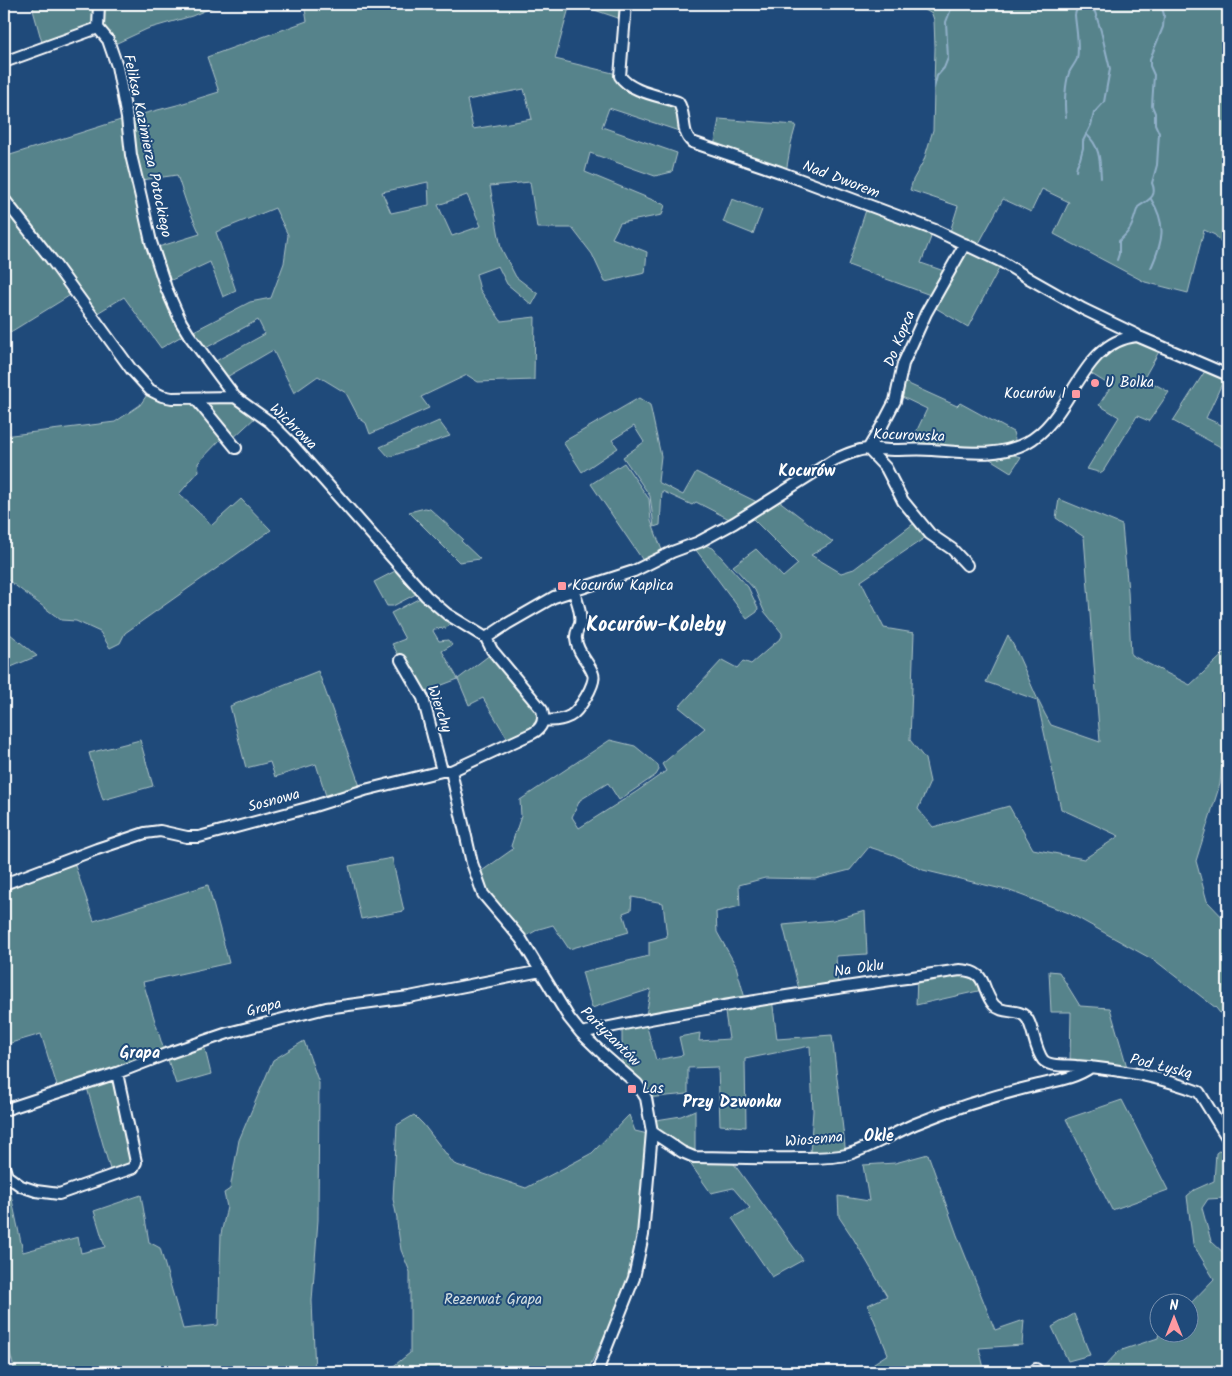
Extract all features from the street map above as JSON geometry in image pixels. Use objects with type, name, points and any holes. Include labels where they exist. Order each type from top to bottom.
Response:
[{"type":"street","points":[[4,62],[98,28],[99,4]]},
{"type":"street","name":"Nad Dworem","points":[[626,4],[620,76],[623,82],[678,102],[682,110],[686,134],[692,142],[780,172],[935,230],[1002,262],[1030,280],[1083,309],[1138,336]]},
{"type":"street","name":"Feliksa Kazimierza Potockiego","points":[[98,28],[108,40],[117,66],[127,118],[131,155],[151,242],[166,288],[189,335],[235,397]]},
{"type":"street","points":[[4,199],[46,252],[120,354],[150,390],[162,396],[172,398],[235,397]]},
{"type":"street","name":"Do Kopca","points":[[868,449],[884,424],[895,401],[903,364],[926,313],[965,244]]},
{"type":"street","points":[[1138,336],[1228,376]]},
{"type":"street","name":"Kocurowska","points":[[486,638],[554,597],[634,570],[672,552],[700,542],[734,523],[834,460],[856,451],[868,449],[975,452],[1017,447],[1029,441],[1048,426],[1097,355],[1112,342],[1121,338],[1138,336]]},
{"type":"street","name":"Wichrowa","points":[[235,397],[270,422],[290,442],[426,596],[447,614],[486,638],[492,650],[542,710],[543,720]]},
{"type":"street","points":[[194,398],[236,448]]},
{"type":"street","points":[[868,449],[886,468],[903,501],[930,534],[952,549],[967,565]]},
{"type":"street","points":[[543,720],[559,720],[569,717],[575,712],[594,680],[594,674],[576,642],[576,631],[580,625],[580,617],[573,590]]},
{"type":"street","name":"Wierchy","points":[[401,660],[423,698],[447,771]]},
{"type":"street","name":"Sosnowa","points":[[4,884],[145,833],[160,831],[187,838],[199,837],[311,807],[365,790],[447,771],[532,733],[540,728],[543,720]]},
{"type":"street","name":"Partyzantów","points":[[447,771],[480,888],[522,939],[569,1018],[643,1092],[652,1132],[645,1218],[640,1252],[634,1278],[600,1364],[599,1372]]},
{"type":"street","name":"Na Oklu","points":[[581,1032],[792,994],[968,970],[974,972],[981,979],[990,998],[1000,1009],[1023,1014],[1028,1021],[1043,1060],[1050,1064],[1091,1067]]},
{"type":"street","name":"Grapa","points":[[4,1110],[117,1073],[228,1033],[326,1008],[409,997],[541,972]]},
{"type":"street","name":"Wiosenna","points":[[652,1132],[682,1152],[694,1157],[796,1158],[846,1155],[947,1112],[994,1097],[1060,1080],[1084,1072],[1091,1067]]},
{"type":"street","name":"Pod Łyską","points":[[1091,1067],[1155,1078],[1199,1092],[1228,1139]]},
{"type":"street","points":[[4,1167],[7,1176],[21,1186],[36,1191],[58,1194],[133,1168],[136,1162],[117,1073]]},
{"type":"green space","points":[[35,4],[220,4],[192,16],[147,29],[117,43],[108,40],[97,28],[43,46],[33,10]]},
{"type":"green space","points":[[304,4],[570,4],[555,59],[617,74],[620,79],[634,89],[676,103],[680,111],[682,132],[609,108],[602,127],[677,153],[672,172],[655,176],[590,153],[585,172],[665,205],[662,215],[620,223],[612,238],[647,252],[645,273],[605,282],[592,254],[572,228],[537,228],[530,182],[490,186],[501,248],[516,277],[538,294],[532,305],[507,284],[498,266],[476,274],[480,290],[501,321],[535,317],[534,380],[478,382],[467,375],[421,397],[429,408],[370,434],[366,423],[359,418],[346,393],[318,376],[294,393],[273,350],[225,378],[212,363],[265,334],[258,320],[202,350],[190,333],[250,302],[271,298],[284,263],[288,235],[275,208],[216,232],[236,291],[223,297],[210,262],[167,282],[155,248],[200,234],[187,205],[177,175],[135,181],[159,279],[166,298],[185,334],[161,348],[124,297],[94,315],[77,291],[4,336],[4,157],[127,118],[219,92],[207,57],[307,21]],"holes":[[[524,89],[532,119],[473,129],[467,100]],[[428,182],[429,205],[391,213],[382,192]],[[467,195],[481,226],[452,236],[438,205]]]},
{"type":"green space","points":[[577,4],[623,4],[621,19]]},
{"type":"green space","points":[[915,4],[1228,4],[1228,249],[1215,235],[1204,230],[1188,293],[1145,282],[1054,234],[1069,202],[1042,189],[1031,212],[1003,199],[977,247],[949,235],[958,206],[910,190],[913,180],[924,160],[933,130],[934,20],[932,14]]},
{"type":"green space","points":[[719,119],[796,125],[786,172],[714,147]]},
{"type":"green space","points":[[732,199],[762,210],[753,234],[723,222]]},
{"type":"green space","points":[[867,207],[933,232],[921,263],[947,272],[933,296],[848,265]]},
{"type":"green space","points":[[965,249],[1002,263],[968,327],[934,307]]},
{"type":"green space","points":[[1134,341],[1161,348],[1144,378],[1169,392],[1149,421],[1137,416],[1102,473],[1087,469],[1119,417],[1099,405],[1111,386],[1090,373],[1099,360],[1108,352]]},
{"type":"green space","points":[[1207,368],[1225,377],[1206,418],[1228,428],[1228,451],[1173,421]]},
{"type":"green space","points":[[902,381],[957,406],[960,403],[1013,432],[1016,443],[982,449],[909,447],[927,409],[898,395]]},
{"type":"green space","points":[[149,392],[195,398],[222,438],[198,463],[199,471],[179,494],[212,525],[241,499],[271,530],[125,633],[120,643],[110,648],[100,632],[76,621],[61,620],[4,577],[4,436],[115,422],[140,405]]},
{"type":"green space","points":[[639,398],[650,405],[661,456],[658,482],[683,495],[696,472],[761,504],[733,521],[696,502],[692,505],[662,491],[660,525],[654,527],[650,496],[623,457],[644,442],[634,426],[612,440],[618,448],[582,472],[563,442]]},
{"type":"green space","points":[[236,400],[258,415],[231,440],[203,402]]},
{"type":"green space","points":[[439,421],[450,436],[389,457],[380,447]]},
{"type":"green space","points":[[1006,453],[1021,457],[1011,472],[982,454]]},
{"type":"green space","points":[[624,463],[649,499],[651,521],[663,553],[644,562],[591,484]]},
{"type":"green space","points":[[1059,499],[1122,525],[1131,655],[1190,685],[1228,650],[1228,728],[1220,784],[1196,861],[1207,901],[1228,923],[1228,1023],[1216,1008],[1157,962],[1069,913],[1010,891],[923,870],[894,855],[869,847],[850,870],[815,879],[765,878],[739,885],[740,906],[716,912],[717,932],[736,966],[746,1002],[772,998],[777,1039],[832,1035],[846,1155],[810,1153],[813,1111],[810,1046],[745,1059],[746,1127],[720,1125],[718,1067],[688,1068],[688,1094],[646,1098],[622,1069],[622,1024],[645,1020],[651,989],[592,1008],[582,972],[649,956],[649,942],[667,937],[663,903],[632,897],[631,910],[623,913],[629,932],[569,949],[553,925],[539,929],[521,939],[488,897],[479,873],[513,849],[511,846],[521,816],[520,800],[610,740],[635,746],[658,765],[659,770],[656,775],[619,800],[608,783],[580,800],[572,817],[579,828],[666,771],[662,764],[705,728],[679,707],[722,660],[737,668],[743,661],[751,664],[782,637],[782,633],[764,611],[755,590],[733,566],[756,549],[783,577],[798,564],[751,517],[778,500],[833,542],[811,555],[841,573],[854,569],[917,521],[929,535],[861,581],[884,628],[914,633],[910,740],[925,759],[930,782],[918,809],[933,827],[1009,806],[1033,849],[1084,859],[1119,836],[1061,809],[1037,700],[986,682],[1008,635],[1051,725],[1100,742],[1084,537],[1056,518]],"holes":[[[724,1006],[729,1039],[699,1041],[700,1033],[679,1037],[683,1055],[656,1060],[645,1020]]]},
{"type":"green space","points":[[425,508],[430,509],[463,539],[461,541],[480,559],[459,562],[409,512]]},
{"type":"green space","points":[[705,545],[713,548],[748,587],[758,608],[757,612],[747,619],[696,550]]},
{"type":"green space","points":[[399,569],[418,593],[393,606],[387,606],[374,582]]},
{"type":"green space","points":[[424,596],[453,622],[446,628],[434,629],[433,631],[439,641],[448,640],[452,645],[442,651],[458,679],[421,693],[392,644],[405,639],[391,613]]},
{"type":"green space","points":[[4,629],[37,656],[4,670]]},
{"type":"green space","points":[[491,654],[538,709],[539,720],[533,729],[509,741],[483,698],[469,705],[458,679]]},
{"type":"green space","points":[[318,671],[361,789],[327,799],[316,764],[275,777],[270,762],[246,768],[230,706]]},
{"type":"green space","points":[[140,740],[153,786],[103,800],[89,753]]},
{"type":"green space","points":[[392,858],[404,911],[361,919],[349,866]]},
{"type":"green space","points":[[73,860],[94,921],[208,885],[229,963],[143,982],[165,1054],[203,1041],[211,1074],[176,1084],[166,1054],[58,1089],[41,1034],[4,1045],[4,885]]},
{"type":"green space","points":[[865,911],[867,954],[836,956],[838,988],[800,993],[783,925],[833,920]]},
{"type":"green space","points":[[968,970],[987,989],[916,1005],[917,976]]},
{"type":"green space","points":[[1049,971],[1059,972],[1080,1006],[1110,1008],[1129,1074],[1070,1065],[1071,1012],[1051,1012]]},
{"type":"green space","points":[[304,1041],[319,1083],[318,1220],[312,1301],[315,1372],[15,1372],[4,1331],[4,1167],[23,1252],[78,1237],[81,1253],[105,1247],[94,1211],[141,1195],[149,1242],[160,1248],[183,1329],[218,1325],[221,1234],[227,1207],[224,1193],[230,1189],[239,1140],[273,1060]]},
{"type":"green space","points":[[116,1075],[132,1162],[131,1166],[111,1173],[86,1084]]},
{"type":"green space","points":[[1122,1100],[1168,1190],[1112,1210],[1066,1119]]},
{"type":"green space","points":[[695,1110],[695,1154],[729,1157],[803,1260],[772,1277],[732,1218],[750,1208],[733,1188],[711,1193],[682,1152],[665,1140],[650,1121],[681,1116]]},
{"type":"green space","name":"Rezerwat Grapa","points":[[414,1115],[454,1164],[526,1188],[592,1153],[629,1115],[635,1131],[648,1134],[640,1223],[633,1265],[607,1330],[589,1368],[600,1364],[599,1372],[386,1372],[410,1353],[410,1272],[401,1250],[393,1199],[397,1125]]},
{"type":"green space","points":[[1228,1144],[1228,1195],[1225,1198],[1208,1199],[1202,1208],[1211,1241],[1228,1257],[1228,1372],[1103,1372],[1102,1369],[1119,1351],[1150,1341],[1150,1344],[1200,1344],[1200,1294],[1214,1279],[1193,1244],[1187,1196],[1194,1190],[1214,1181],[1216,1153]]},
{"type":"green space","points":[[928,1154],[957,1235],[995,1330],[1024,1320],[1022,1345],[979,1348],[985,1372],[879,1372],[874,1363],[888,1354],[868,1305],[887,1296],[839,1217],[838,1196],[869,1201],[863,1165],[895,1163]]},
{"type":"green space","points":[[1074,1314],[1090,1355],[1068,1361],[1052,1327]]},
{"type":"waterway","points":[[934,88],[937,76],[944,68],[948,58],[946,22],[953,4]]},
{"type":"waterway","points":[[1066,117],[1067,83],[1069,73],[1078,54],[1075,15],[1080,4]]},
{"type":"waterway","points":[[1076,171],[1083,148],[1083,141],[1091,125],[1094,113],[1104,102],[1110,69],[1095,12],[1085,4]]},
{"type":"waterway","points":[[1117,260],[1119,241],[1130,228],[1138,207],[1151,198],[1154,192],[1152,183],[1157,165],[1159,133],[1155,124],[1155,113],[1152,106],[1154,75],[1150,66],[1150,59],[1163,27],[1164,15],[1161,4]]},
{"type":"waterway","points":[[1086,134],[1097,148],[1100,159],[1101,178]]},
{"type":"waterway","points":[[1151,199],[1159,217],[1162,233],[1151,268]]},
{"type":"place","name":"U Bolka","points":[[1095,383]]},
{"type":"place","name":"Kocurów I","points":[[1076,394]]},
{"type":"place","name":"Kocurów Kaplica","points":[[562,586]]},
{"type":"place","name":"Las","points":[[632,1089]]},
{"type":"district","name":"Kocurów","points":[[807,471]]},
{"type":"district","name":"Kocurów-Koleby","points":[[656,626]]},
{"type":"district","name":"Grapa","points":[[140,1053]]},
{"type":"district","name":"Przy Dzwonku","points":[[732,1102]]},
{"type":"district","name":"Okle","points":[[879,1136]]}]
